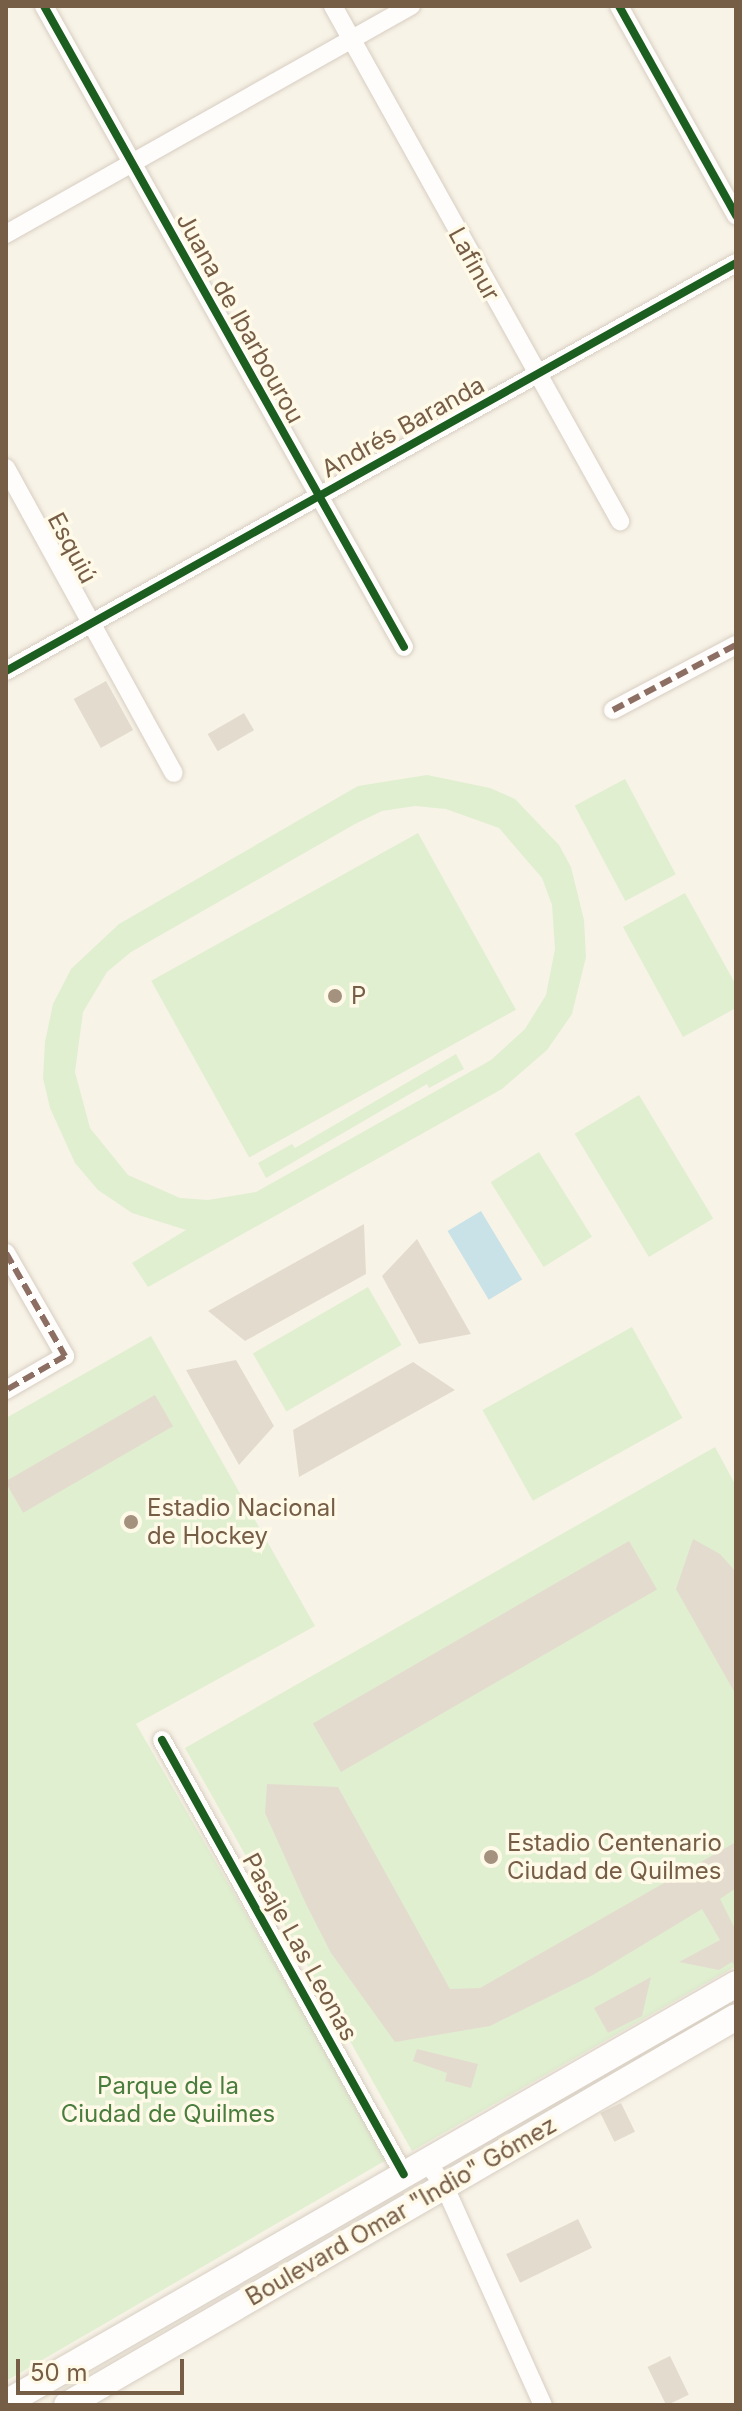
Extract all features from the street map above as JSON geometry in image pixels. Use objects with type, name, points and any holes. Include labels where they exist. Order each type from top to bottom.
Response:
[{"type":"main road","points":[[6,2403],[736,1984]]},
{"type":"main road","name":"Boulevard Omar \"Indio\" Gómez","points":[[76,2403],[736,2017]]},
{"type":"street","name":"Juana de Ibarbourou","points":[[44,6],[317,498],[404,647]]},
{"type":"street","name":"Lafinur","points":[[333,6],[535,376],[620,521]]},
{"type":"street","points":[[6,234],[411,6]]},
{"type":"street","points":[[619,6],[736,215]]},
{"type":"street","name":"Andrés Baranda","points":[[6,671],[736,263]]},
{"type":"street","name":"Esquiú","points":[[6,468],[174,773]]},
{"type":"street","points":[[613,710],[736,645]]},
{"type":"street","points":[[6,1253],[65,1356],[6,1390]]},
{"type":"street","name":"Pasaje Las Leonas","points":[[162,1740],[415,2167],[444,2185],[543,2405]]},
{"type":"street","points":[[63,2370],[76,2403]]},
{"type":"green space","points":[[427,775],[490,788],[515,799],[559,845],[571,867],[584,920],[586,957],[572,1014],[547,1050],[502,1089],[148,1287],[132,1263],[186,1230],[132,1213],[98,1190],[75,1163],[50,1108],[43,1078],[45,1042],[53,1004],[71,969],[119,924],[358,786]],"holes":[[[415,806],[446,809],[499,828],[542,878],[552,905],[555,949],[546,995],[525,1029],[491,1060],[256,1192],[208,1200],[180,1198],[128,1175],[90,1128],[75,1072],[83,1012],[107,972],[131,952],[382,811]]]},
{"type":"green space","points":[[625,779],[676,874],[625,901],[575,806]]},
{"type":"green space","name":"P","points":[[418,833],[516,1010],[249,1158],[151,981]]},
{"type":"green space","points":[[685,893],[736,985],[736,1008],[683,1037],[623,927]]},
{"type":"green space","points":[[456,1054],[464,1069],[429,1088],[427,1084],[266,1178],[258,1163],[292,1144],[295,1148]]},
{"type":"green space","points":[[639,1095],[713,1218],[649,1257],[575,1134]]},
{"type":"green space","points":[[539,1152],[592,1237],[544,1267],[491,1182]]},
{"type":"green space","points":[[368,1287],[402,1345],[286,1412],[253,1354]]},
{"type":"green space","points":[[632,1327],[682,1418],[533,1501],[482,1410]]},
{"type":"green space","name":"Parque de la Ciudad de Quilmes","points":[[151,1336],[315,1626],[136,1724],[388,2159],[6,2381],[6,1418]]},
{"type":"green space","name":"Estadio Centenario Ciudad de Quilmes","points":[[715,1447],[736,1486],[736,1966],[412,2151],[185,1748]]},
{"type":"water","points":[[481,1211],[522,1280],[489,1300],[448,1231]]},
{"type":"building","points":[[106,681],[133,730],[101,748],[74,699]]},
{"type":"building","points":[[244,713],[254,730],[218,751],[208,734]]},
{"type":"building","points":[[364,1224],[366,1274],[245,1341],[208,1311]]},
{"type":"building","points":[[417,1239],[471,1334],[419,1344],[382,1276]]},
{"type":"building","points":[[236,1360],[274,1426],[239,1465],[186,1370]]},
{"type":"building","points":[[413,1362],[455,1390],[299,1477],[293,1430]]},
{"type":"building","points":[[155,1395],[173,1426],[23,1513],[6,1481]]},
{"type":"building","points":[[693,1539],[720,1554],[736,1572],[736,1695],[676,1589]]},
{"type":"building","points":[[629,1541],[657,1589],[341,1772],[313,1724]]},
{"type":"building","points":[[267,1784],[338,1787],[450,1989],[480,1988],[736,1842],[736,1888],[720,1899],[736,1931],[736,1968],[732,1962],[719,1970],[679,1962],[720,1940],[702,1909],[593,1975],[490,2026],[395,2042],[331,1953],[306,1904],[265,1813]]},
{"type":"building","points":[[651,1977],[642,2016],[608,2033],[594,2008]]},
{"type":"building","points":[[417,2049],[478,2064],[471,2088],[445,2081],[447,2073],[413,2061]]},
{"type":"building","points":[[621,2103],[635,2132],[614,2142],[600,2113]]},
{"type":"building","points":[[578,2219],[592,2248],[520,2283],[506,2254]]},
{"type":"building","points":[[670,2356],[689,2395],[666,2405],[648,2367]]},
{"type":"marked path","points":[[613,710],[736,645]]},
{"type":"marked path","points":[[6,1253],[65,1356],[6,1390]]},
{"type":"cycle path","points":[[44,6],[404,647]]},
{"type":"cycle path","points":[[619,6],[736,215]]},
{"type":"cycle path","points":[[6,671],[736,263]]},
{"type":"cycle path","points":[[162,1740],[404,2174]]},
{"type":"place","name":"P","points":[[335,996]]},
{"type":"place","name":"Estadio Nacional de Hockey","points":[[131,1522]]},
{"type":"place","name":"Estadio Centenario Ciudad de Quilmes","points":[[491,1857]]}]
